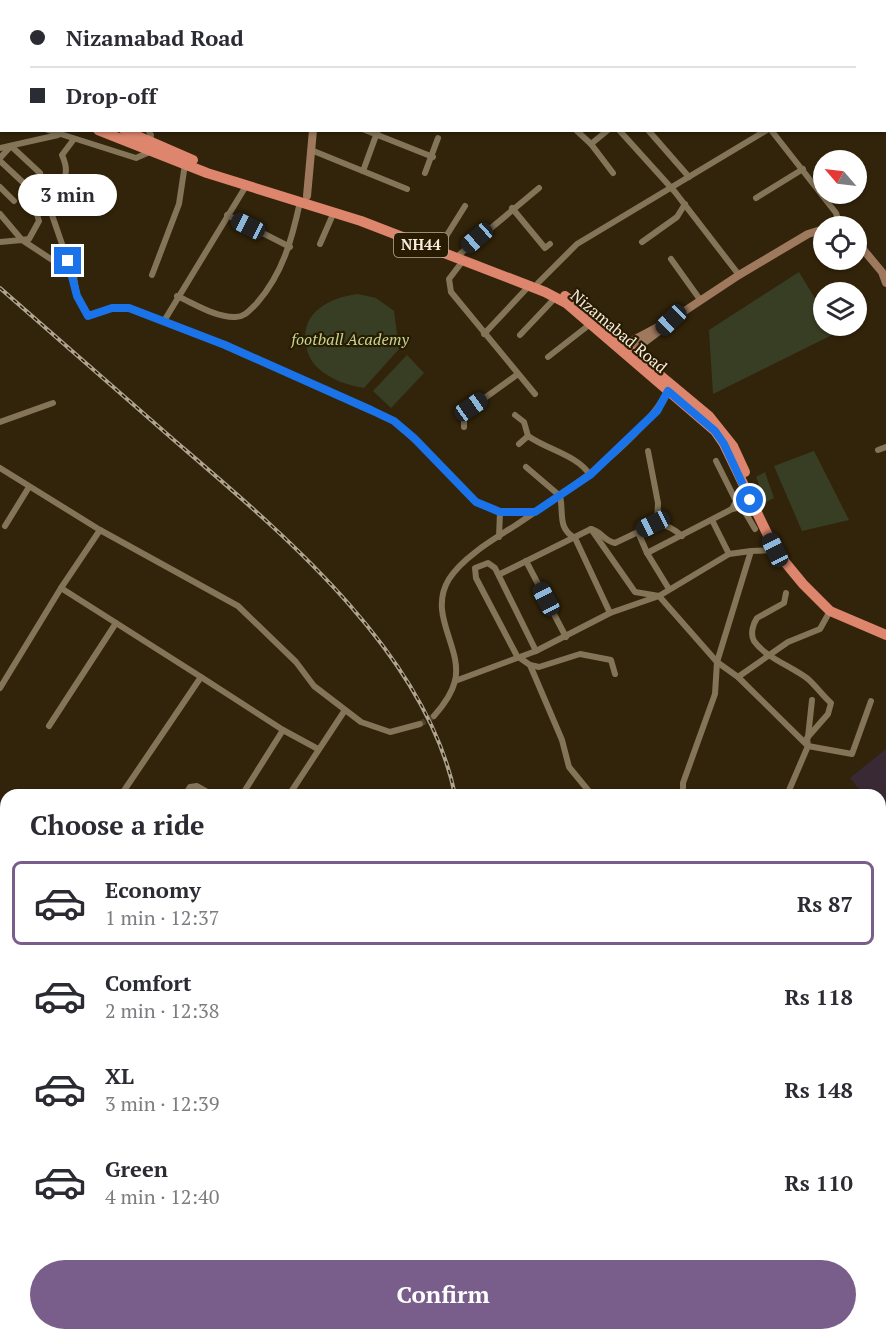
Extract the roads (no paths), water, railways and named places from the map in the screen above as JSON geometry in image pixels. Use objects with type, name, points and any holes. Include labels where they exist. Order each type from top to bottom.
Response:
[{"type":"highway","name":"Nizamabad Road","points":[[107,132],[150,141],[185,164],[246,186],[304,199],[569,298],[668,391],[715,431],[724,444],[775,550],[830,611],[886,634]]},
{"type":"highway","name":"Nizamabad Road","points":[[129,132],[205,165],[440,246],[461,258]]},
{"type":"highway","name":"Nizamabad Road","points":[[534,284],[625,350],[709,416],[733,446],[785,555],[824,601],[886,630]]},
{"type":"main road","points":[[304,199],[313,132]]},
{"type":"main road","points":[[625,350],[739,275],[813,232]]},
{"type":"main road","points":[[867,254],[885,276]]},
{"type":"street","points":[[53,132],[136,158],[150,141]]},
{"type":"street","points":[[578,132],[591,144],[613,173]]},
{"type":"street","points":[[591,144],[606,132]]},
{"type":"street","points":[[621,132],[685,204],[739,275]]},
{"type":"street","points":[[650,132],[689,177]]},
{"type":"street","points":[[484,334],[577,244],[766,132]]},
{"type":"street","points":[[771,132],[803,169],[837,216]]},
{"type":"street","points":[[363,171],[377,133],[433,157]]},
{"type":"street","points":[[0,148],[58,134]]},
{"type":"street","points":[[425,173],[433,157],[438,138]]},
{"type":"street","points":[[0,243],[29,239],[39,220],[34,204],[56,189],[66,176],[66,164],[62,155],[74,139]]},
{"type":"street","points":[[11,146],[0,160],[29,188]]},
{"type":"street","points":[[11,146],[40,174]]},
{"type":"street","points":[[311,150],[407,189]]},
{"type":"street","points":[[152,275],[178,204],[185,164]]},
{"type":"street","points":[[756,198],[803,169]]},
{"type":"street","points":[[164,321],[177,296],[246,186]]},
{"type":"street","points":[[0,187],[14,201]]},
{"type":"street","points":[[535,394],[448,287],[449,279],[461,258],[512,208],[540,188]]},
{"type":"street","points":[[56,189],[52,215],[74,277],[77,296],[88,316],[112,308],[129,308],[144,316],[164,321],[225,345],[394,421],[428,452],[476,502],[500,512],[535,512]]},
{"type":"street","points":[[177,296],[225,316],[237,318],[247,313],[268,290],[290,247],[304,199]]},
{"type":"street","points":[[642,242],[677,218],[685,204]]},
{"type":"street","points":[[440,246],[465,206]]},
{"type":"street","points":[[512,208],[545,248],[550,244]]},
{"type":"street","points":[[320,244],[334,212]]},
{"type":"street","points":[[0,214],[22,240],[74,277]]},
{"type":"street","points":[[227,215],[290,247]]},
{"type":"street","points":[[670,259],[701,301]]},
{"type":"street","points":[[520,334],[555,298]]},
{"type":"street","points":[[548,357],[589,325]]},
{"type":"street","points":[[464,427],[464,413],[519,374]]},
{"type":"street","points":[[434,716],[455,681],[455,666],[442,617],[444,593],[448,580],[457,569],[499,537],[590,475],[657,411],[668,391]]},
{"type":"street","points":[[0,422],[53,403]]},
{"type":"street","points":[[515,415],[524,422],[528,435],[544,447],[583,463],[590,475]]},
{"type":"street","points":[[519,444],[528,435]]},
{"type":"street","points":[[878,450],[886,447]]},
{"type":"street","points":[[648,451],[658,503],[657,524]]},
{"type":"street","points":[[716,461],[734,493],[736,501],[732,508]]},
{"type":"street","points":[[526,467],[560,496],[561,521],[566,533],[575,538],[610,613]]},
{"type":"street","points":[[0,468],[100,530],[238,606],[296,662],[314,686],[362,722],[390,732],[420,724]]},
{"type":"street","points":[[4,526],[29,487]]},
{"type":"street","points":[[647,553],[732,508],[742,507],[755,529]]},
{"type":"street","points":[[499,537],[500,512]]},
{"type":"street","points":[[712,520],[729,554]]},
{"type":"street","points":[[500,574],[591,529],[597,531],[605,540],[615,543],[657,524],[669,526],[682,536]]},
{"type":"street","points":[[591,529],[635,592],[659,596],[717,662],[738,676],[808,746],[852,754],[871,701]]},
{"type":"street","points":[[0,688],[100,530]]},
{"type":"street","points":[[638,532],[647,553],[669,589]]},
{"type":"street","points":[[455,681],[517,656],[536,651],[610,613],[659,596],[729,554],[775,550]]},
{"type":"street","points":[[683,789],[683,783],[715,694],[717,662],[751,551]]},
{"type":"street","points":[[526,561],[566,637]]},
{"type":"street","points":[[536,651],[500,574],[488,563],[474,570],[517,656],[530,665],[539,667],[580,654],[611,660],[615,674]]},
{"type":"street","points":[[62,588],[283,730],[318,749]]},
{"type":"street","points":[[786,593],[784,603],[757,618],[753,623],[754,640],[771,655],[772,659],[786,663],[810,681],[831,703],[828,714],[808,737]]},
{"type":"street","points":[[738,676],[788,642],[820,628],[830,611]]},
{"type":"street","points":[[49,726],[117,623]]},
{"type":"street","points":[[530,665],[562,740],[569,767],[587,789]]},
{"type":"street","points":[[125,789],[201,677]]},
{"type":"street","points":[[790,789],[808,746],[812,700]]},
{"type":"street","points":[[293,789],[345,710]]},
{"type":"street","points":[[246,789],[283,730]]},
{"type":"street","points":[[189,789],[197,786],[202,789]]},
{"type":"tunnel","points":[[420,724],[434,716]]},
{"type":"railway","points":[[0,288],[259,515],[303,555],[344,598],[382,644],[414,692],[439,742],[453,789]]},
{"type":"park label","name":"football Academy","points":[[350,339]]}]
